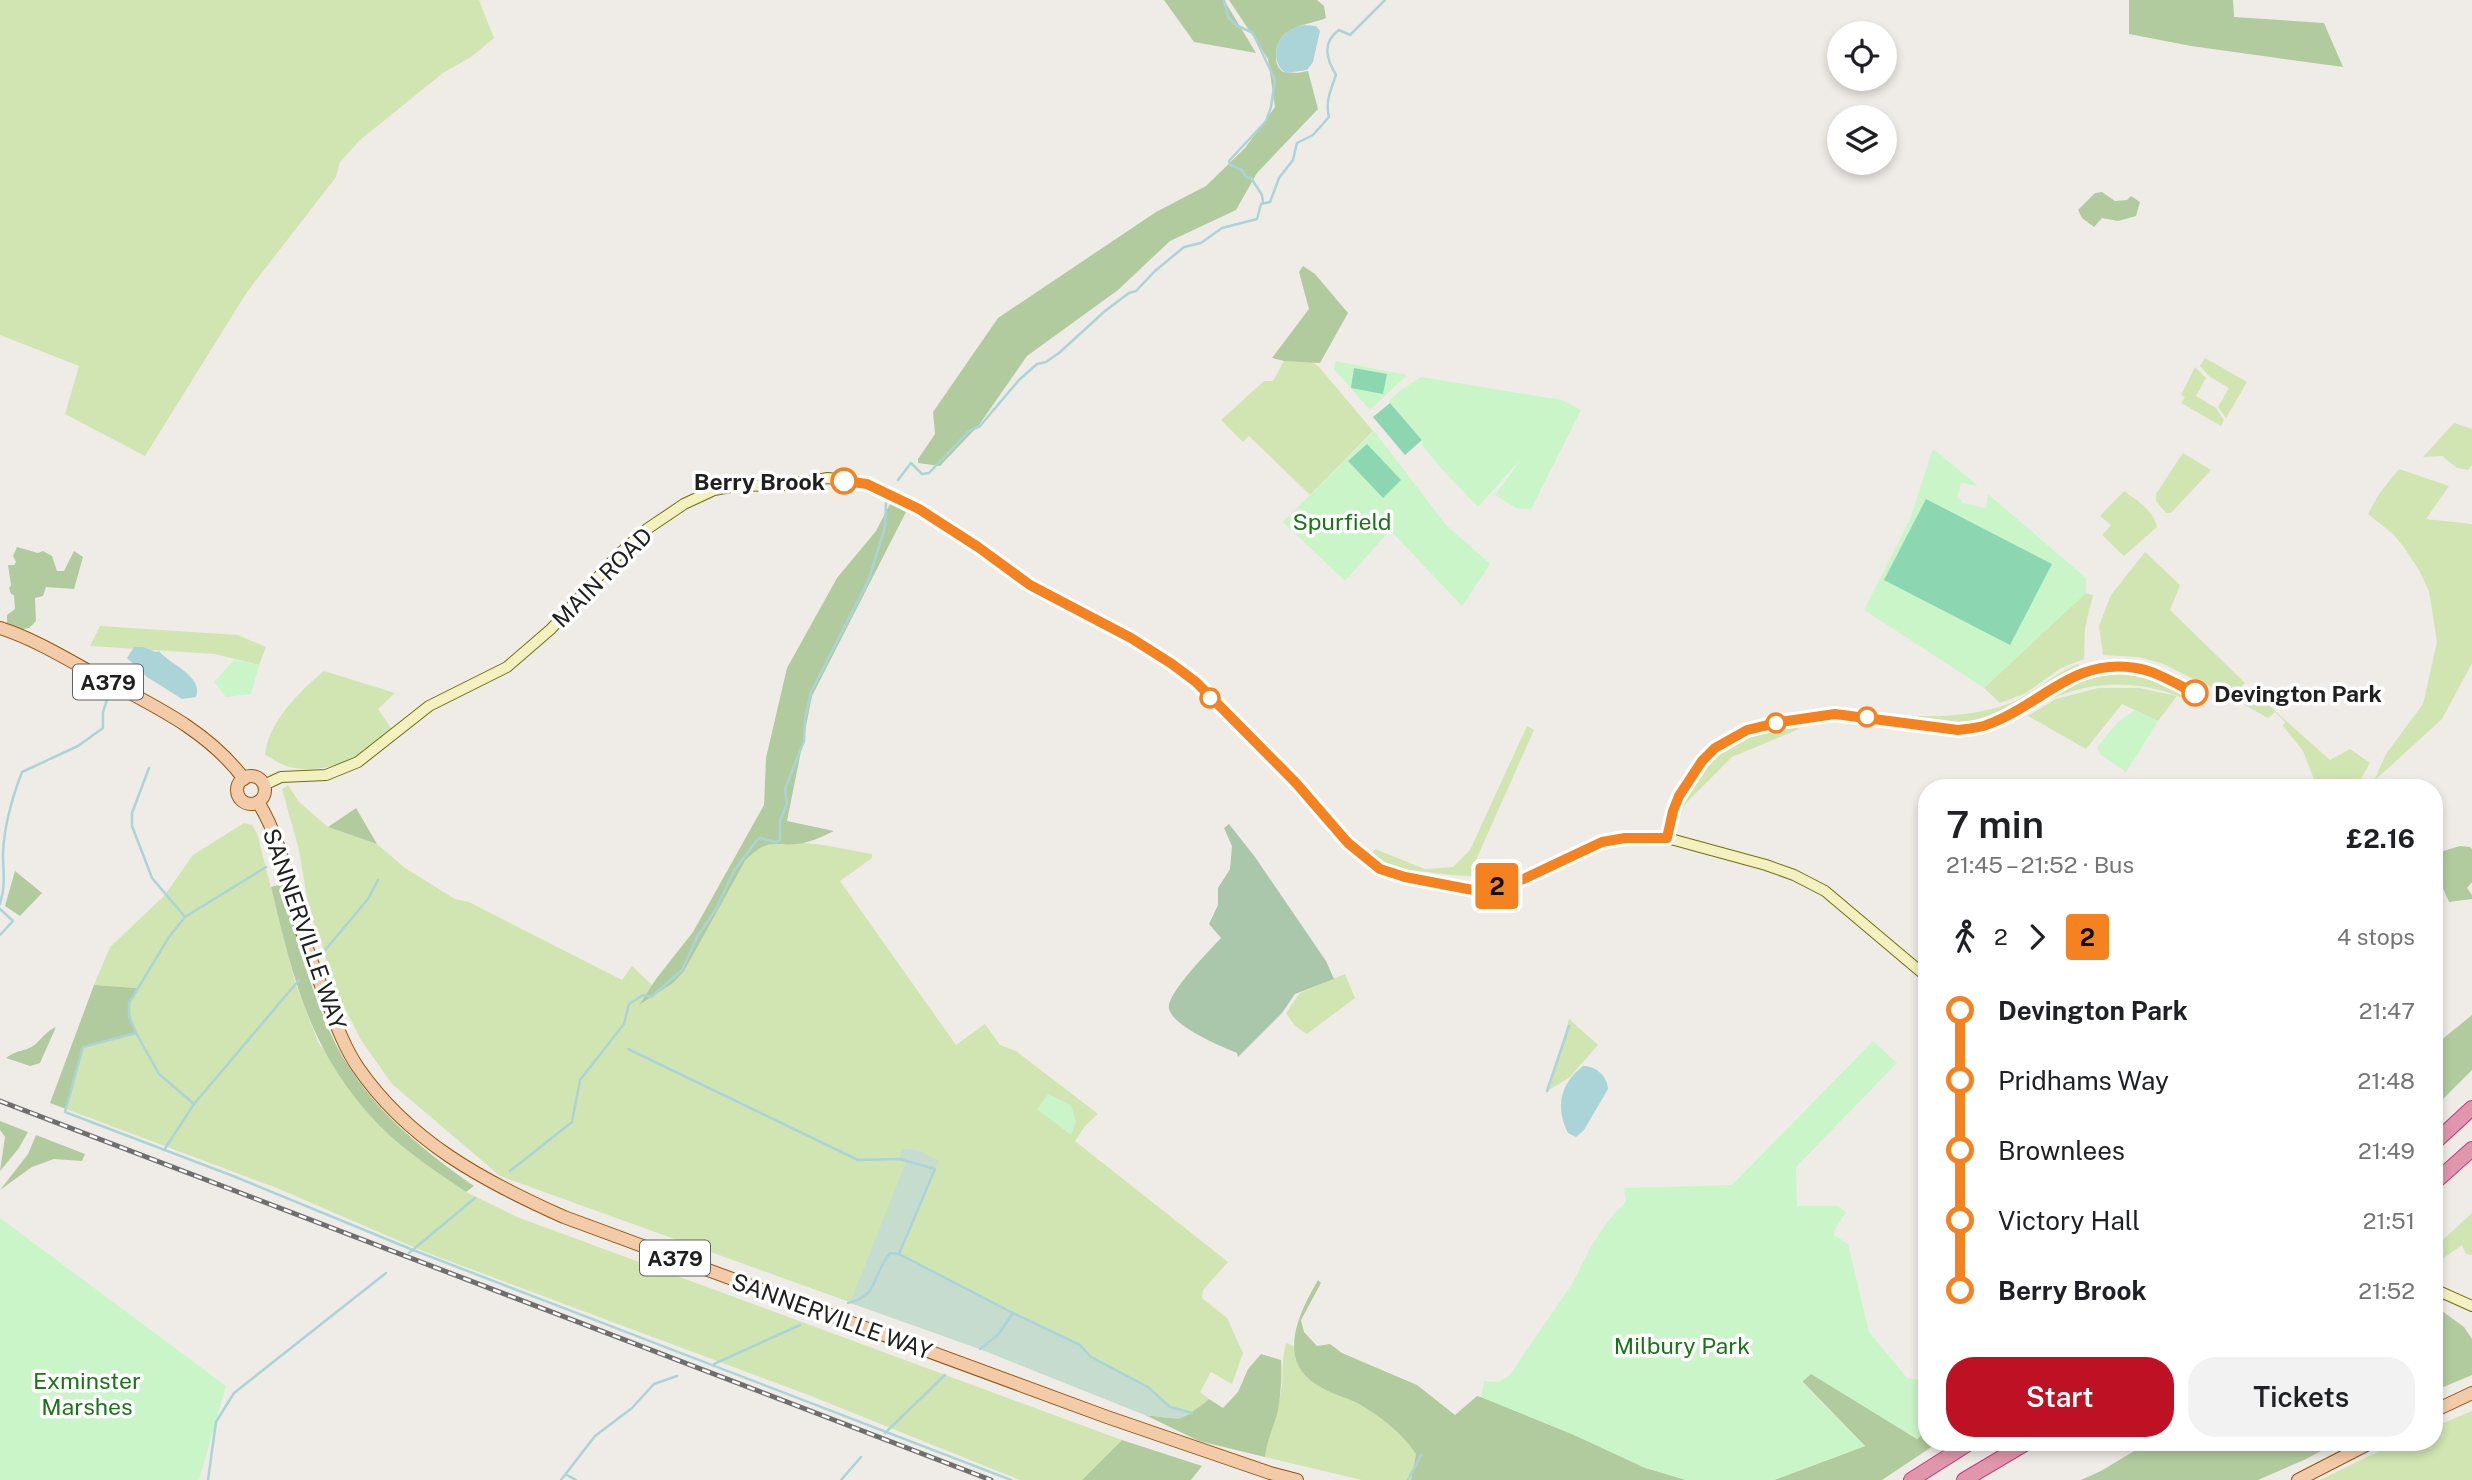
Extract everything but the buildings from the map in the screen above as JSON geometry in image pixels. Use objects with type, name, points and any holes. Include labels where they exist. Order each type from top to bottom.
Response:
[{"type":"highway","points":[[2443,1135],[2472,1108]]},
{"type":"highway","points":[[2443,1175],[2472,1149]]},
{"type":"highway","points":[[1911,1480],[1957,1451]]},
{"type":"highway","points":[[1964,1480],[2013,1451]]},
{"type":"main road","name":"A379","points":[[0,628],[43,647],[152,705],[203,736],[223,753],[244,779],[238,790],[240,798],[246,803],[258,802]]},
{"type":"main road","points":[[244,779],[257,778],[264,785],[264,796],[258,802]]},
{"type":"main road","name":"SANNERVILLE WAY","points":[[258,802],[282,854],[304,939],[342,1041],[356,1065],[382,1098],[426,1141],[458,1164],[501,1188],[577,1222],[1107,1417],[1297,1480]]},
{"type":"main road","points":[[2443,1407],[2472,1393]]},
{"type":"main road","points":[[2298,1480],[2354,1451]]},
{"type":"street","name":"MAIN ROAD","points":[[264,785],[281,777],[326,775],[358,762],[429,706],[446,695],[486,679],[517,659],[551,629],[627,547],[656,522],[693,500],[714,490],[736,486],[784,485],[828,478],[867,484],[934,518],[1030,585],[1147,647],[1185,673],[1296,783],[1348,843],[1380,869],[1405,877],[1478,891],[1517,882],[1602,842],[1625,838],[1667,838],[1766,865],[1794,875],[1825,891],[1918,969]]},
{"type":"street","points":[[2443,1293],[2472,1306]]},
{"type":"green space","points":[[0,0],[479,0],[494,38],[471,57],[443,73],[360,140],[340,162],[336,177],[247,292],[145,456],[65,414],[79,366],[0,335]]},
{"type":"green space","points":[[1164,0],[1224,0],[1256,53],[1194,42]]},
{"type":"green space","points":[[1229,0],[1317,0],[1324,6],[1326,18],[1288,32],[1278,44],[1276,53],[1277,64],[1283,72],[1308,71],[1318,109],[1257,173],[1236,210],[1170,241],[1118,290],[1027,356],[979,425],[940,466],[918,463],[935,434],[933,412],[998,318],[1156,212],[1206,186],[1245,148],[1275,107],[1268,59]]},
{"type":"green space","points":[[2129,0],[2233,0],[2234,17],[2324,23],[2343,67],[2191,46],[2129,34]]},
{"type":"green space","points":[[2102,192],[2115,201],[2127,200],[2131,196],[2140,202],[2136,216],[2118,221],[2102,218],[2094,227],[2082,218],[2078,210],[2095,193]]},
{"type":"green space","points":[[1303,266],[1315,274],[1348,313],[1320,363],[1272,358],[1309,309],[1299,272]]},
{"type":"green space","points":[[2205,358],[2247,382],[2226,418],[2218,407],[2229,388],[2210,377],[2200,366]]},
{"type":"green space","points":[[1284,361],[1312,362],[1319,367],[1373,431],[1310,495],[1249,436],[1243,442],[1221,420],[1264,381],[1273,381]]},
{"type":"green space","points":[[1335,361],[1407,375],[1370,410],[1334,369]]},
{"type":"green space","points":[[2195,367],[2206,378],[2196,396],[2216,408],[2224,420],[2221,426],[2181,403],[2185,397],[2181,395]]},
{"type":"green space","points":[[1354,368],[1387,374],[1383,394],[1351,388]]},
{"type":"green space","points":[[1421,377],[1562,400],[1581,410],[1531,509],[1516,508],[1495,495],[1522,458],[1478,507],[1440,467],[1422,445],[1423,440],[1389,401]]},
{"type":"green space","points":[[1390,403],[1422,440],[1405,455],[1373,417]]},
{"type":"green space","points":[[2454,423],[2472,429],[2472,465],[2468,470],[2457,468],[2442,456],[2423,457]]},
{"type":"green space","name":"Spurfield","points":[[1374,431],[1446,525],[1490,564],[1462,606],[1390,530],[1345,581],[1283,522]]},
{"type":"green space","points":[[1367,444],[1401,480],[1383,498],[1348,461]]},
{"type":"green space","points":[[1935,450],[1978,486],[1961,483],[1957,498],[1962,500],[1962,503],[1986,508],[1988,494],[2086,578],[2086,593],[1984,688],[1864,610],[1910,519],[1932,451]]},
{"type":"green space","points":[[2183,453],[2211,470],[2171,513],[2166,513],[2156,501],[2156,494]]},
{"type":"green space","points":[[2399,469],[2449,486],[2426,519],[2472,524],[2472,663],[2442,719],[2375,779],[2386,754],[2423,704],[2437,642],[2429,591],[2419,570],[2393,534],[2368,514],[2379,494]]},
{"type":"green space","points":[[2124,491],[2149,511],[2157,527],[2124,556],[2102,535],[2111,525],[2100,516]]},
{"type":"green space","points":[[1926,499],[2052,564],[2010,645],[1884,580]]},
{"type":"green space","points":[[890,504],[906,512],[812,696],[787,821],[834,831],[807,842],[768,845],[754,852],[745,861],[684,971],[673,983],[639,1005],[693,932],[764,805],[766,758],[787,668],[837,578],[876,531]]},
{"type":"green space","points":[[17,547],[38,553],[43,551],[52,556],[57,571],[64,571],[74,551],[83,557],[74,589],[46,587],[43,596],[35,598],[36,621],[29,628],[23,629],[7,623],[7,615],[15,609],[14,595],[9,588],[11,585],[8,565],[14,565],[16,562],[13,556]]},
{"type":"green space","points":[[2145,552],[2180,585],[2170,610],[2245,683],[2231,697],[2161,663],[2138,657],[2103,655],[2099,626],[2111,595]]},
{"type":"green space","points":[[2085,593],[2093,595],[2085,628],[2084,659],[2061,668],[2026,693],[2000,703],[1984,688]]},
{"type":"green space","points":[[100,626],[238,635],[266,647],[259,665],[215,654],[90,646]]},
{"type":"green space","points":[[234,660],[259,665],[251,694],[226,697],[214,682]]},
{"type":"green space","points":[[2078,664],[2080,667],[1988,719],[1959,725],[1918,720],[1918,716],[1971,713],[2010,703]]},
{"type":"green space","points":[[324,671],[395,693],[378,709],[393,731],[358,755],[318,769],[290,767],[265,755],[267,743],[278,719],[295,698]]},
{"type":"green space","points":[[2114,671],[2160,682],[2202,702],[2205,708],[2167,692],[2129,685],[2090,687],[2050,699],[2047,696],[2075,679]]},
{"type":"green space","points":[[2098,688],[2139,688],[2177,696],[2158,721],[2122,704],[2086,749],[2028,716],[2056,699]]},
{"type":"green space","points":[[2254,692],[2330,760],[2350,749],[2370,763],[2361,779],[2314,779],[2303,751],[2283,726],[2285,722],[2275,712],[2268,718],[2243,704]]},
{"type":"green space","points":[[2135,710],[2158,721],[2126,772],[2100,754],[2097,747],[2118,722]]},
{"type":"green space","points":[[1792,724],[1799,729],[1732,757],[1687,802],[1681,813],[1696,776],[1708,763],[1737,743]]},
{"type":"green space","points":[[1527,726],[1534,730],[1475,862],[1480,874],[1521,871],[1516,879],[1385,867],[1370,855],[1375,849],[1425,869],[1453,867],[1470,850]]},
{"type":"green space","points":[[288,785],[299,802],[328,827],[377,844],[405,868],[455,899],[469,902],[622,980],[632,966],[652,985],[640,1003],[673,983],[745,861],[759,847],[772,843],[800,842],[872,854],[872,858],[840,881],[956,1045],[985,1024],[1000,1045],[1016,1051],[1098,1114],[1085,1126],[1075,1141],[1228,1262],[1203,1290],[1202,1298],[1227,1318],[1243,1353],[1232,1384],[1211,1372],[1200,1392],[1209,1399],[1192,1413],[1145,1415],[980,1349],[500,1176],[392,1084],[361,1040],[335,989],[309,910],[299,850],[282,789]]},
{"type":"green space","points":[[356,808],[377,844],[328,827]]},
{"type":"green space","points":[[244,823],[252,825],[257,833],[295,982],[318,1042],[382,1128],[419,1159],[466,1192],[517,1217],[1122,1440],[1082,1480],[1020,1480],[811,1396],[425,1252],[279,1189],[66,1109],[83,1047],[129,1016],[129,1003],[137,988],[94,985],[110,947],[164,896],[193,855]]},
{"type":"green space","points":[[1229,824],[1255,857],[1326,961],[1334,979],[1295,994],[1282,1013],[1238,1057],[1237,1053],[1188,1029],[1169,1009],[1181,983],[1221,938],[1209,924],[1218,905],[1218,888],[1230,869],[1232,846],[1224,828]]},
{"type":"green space","points":[[2460,846],[2472,849],[2472,882],[2467,888],[2472,899],[2449,902],[2443,888],[2443,851]]},
{"type":"green space","points":[[15,871],[42,893],[20,916],[5,906]]},
{"type":"green space","points":[[282,884],[309,978],[342,1056],[391,1119],[431,1154],[474,1186],[466,1192],[422,1161],[381,1127],[337,1072],[321,1044],[297,985],[271,887]]},
{"type":"green space","points":[[1345,974],[1355,998],[1307,1034],[1295,1026],[1286,1013],[1300,993]]},
{"type":"green space","points":[[94,985],[137,988],[130,1010],[136,1033],[83,1047],[66,1109],[50,1103]]},
{"type":"green space","points":[[2472,1015],[2472,1070],[2443,1099],[2443,1039]]},
{"type":"green space","points":[[1569,1019],[1598,1045],[1570,1077],[1549,1090]]},
{"type":"green space","points":[[56,1027],[40,1063],[30,1066],[6,1058],[33,1046]]},
{"type":"green space","name":"Milbury Park","points":[[1873,1041],[1897,1063],[1796,1167],[1797,1206],[1838,1206],[1846,1212],[1834,1235],[1848,1244],[1869,1332],[1907,1378],[1918,1380],[1917,1439],[1811,1374],[1802,1382],[1865,1446],[1774,1480],[1686,1480],[1645,1468],[1572,1434],[1481,1397],[1484,1381],[1498,1382],[1509,1376],[1572,1284],[1590,1248],[1608,1221],[1626,1201],[1624,1188],[1732,1185]]},
{"type":"green space","points":[[1048,1094],[1071,1105],[1076,1122],[1071,1135],[1037,1109]]},
{"type":"green space","points":[[0,1121],[28,1132],[0,1171],[5,1137],[0,1130]]},
{"type":"green space","points":[[36,1135],[85,1154],[82,1161],[54,1159],[32,1167],[0,1190],[28,1154]]},
{"type":"green space","points":[[902,1149],[917,1150],[939,1161],[934,1167],[899,1254],[1080,1345],[1091,1357],[1148,1387],[1170,1407],[1192,1413],[1179,1419],[1145,1415],[980,1349],[850,1303],[906,1162],[899,1159]]},
{"type":"green space","points":[[2472,1213],[2472,1255],[2466,1254],[2462,1245],[2443,1259],[2443,1240]]},
{"type":"green space","name":"Exminster Marshes","points":[[0,1218],[226,1386],[199,1480],[0,1480]]},
{"type":"green space","points":[[1318,1280],[1321,1283],[1301,1320],[1304,1332],[1317,1346],[1330,1344],[1342,1353],[1417,1385],[1455,1415],[1477,1396],[1481,1397],[1645,1467],[1686,1480],[1411,1480],[1416,1454],[1404,1439],[1367,1409],[1319,1386],[1306,1376],[1298,1364],[1294,1350],[1298,1321]]},
{"type":"green space","points":[[2443,1312],[2464,1327],[2472,1339],[2472,1375],[2443,1387]]},
{"type":"green space","points":[[1286,1343],[1294,1346],[1303,1371],[1317,1384],[1367,1409],[1404,1439],[1416,1454],[1411,1480],[1362,1480],[1265,1457],[1281,1393]]},
{"type":"green space","points":[[1261,1354],[1281,1360],[1278,1410],[1265,1457],[1199,1441],[1145,1415],[1180,1417],[1209,1399],[1223,1408],[1238,1392],[1248,1369]]},
{"type":"green space","points":[[1811,1373],[1918,1438],[1918,1451],[1926,1451],[1882,1480],[1774,1480],[1865,1446],[1802,1381]]},
{"type":"green space","points":[[2472,1411],[2472,1480],[2320,1480],[2380,1451],[2443,1451],[2443,1423]]},
{"type":"green space","points":[[1122,1440],[1202,1466],[1191,1480],[1082,1480]]},
{"type":"green space","points":[[2134,1451],[2321,1451],[2258,1480],[2081,1480]]},
{"type":"water","points":[[1304,25],[1316,26],[1320,31],[1313,62],[1307,70],[1286,73],[1277,61],[1278,45],[1287,32]]},
{"type":"water","points":[[134,647],[159,651],[184,671],[195,683],[196,697],[182,699],[147,677],[127,658]]},
{"type":"water","points":[[1583,1066],[1600,1073],[1606,1080],[1608,1089],[1584,1130],[1576,1137],[1568,1133],[1561,1105],[1569,1080]]},
{"type":"waterway","points":[[1224,0],[1228,17],[1236,25],[1253,33],[1275,80],[1266,121],[1229,161],[1230,165],[1251,178],[1262,195],[1263,203]]},
{"type":"waterway","name":"Berry Brook","points":[[898,480],[911,463],[922,474],[929,473],[969,431],[980,426],[1019,380],[1037,364],[1046,362],[1059,353],[1105,311],[1129,293],[1136,291],[1184,247],[1201,243],[1222,228],[1257,219],[1261,204],[1270,202],[1279,178],[1293,160],[1297,143],[1313,135],[1329,117],[1328,101],[1336,75],[1328,58],[1330,40],[1339,30],[1350,35],[1385,0]]},
{"type":"waterway","name":"Berry Brook","points":[[510,1171],[572,1122],[580,1080],[624,1024],[629,1004],[643,995],[651,997],[682,970],[734,871],[757,840],[780,840],[780,821],[787,804],[785,789],[804,741],[805,719],[811,692],[869,579],[885,527],[886,503]]},
{"type":"waterway","points":[[0,904],[4,884],[5,833],[22,772],[78,746],[103,728],[103,712],[109,693]]},
{"type":"waterway","points":[[149,768],[132,813],[132,826],[152,878],[185,917]]},
{"type":"waterway","points":[[194,1104],[159,1074],[136,1033],[129,1016],[129,1003],[169,937],[185,917],[266,867]]},
{"type":"waterway","points":[[321,955],[368,899],[378,880]]},
{"type":"waterway","points":[[0,909],[13,921],[0,935]]},
{"type":"waterway","points":[[164,1150],[194,1104],[299,980]]},
{"type":"waterway","points":[[1547,1091],[1569,1026]]},
{"type":"waterway","points":[[136,1033],[83,1047],[65,1112],[233,1176],[413,1250],[1011,1480]]},
{"type":"waterway","points":[[628,1049],[858,1160],[899,1159],[935,1169],[899,1254]]},
{"type":"waterway","points":[[409,1253],[475,1198]]},
{"type":"waterway","points":[[848,1303],[870,1290],[890,1253],[899,1254],[1080,1345],[1091,1357],[1148,1387],[1170,1407],[1192,1413]]},
{"type":"waterway","points":[[208,1480],[216,1422],[234,1393],[386,1273]]},
{"type":"waterway","points":[[980,1349],[998,1335],[1013,1313]]},
{"type":"waterway","points":[[714,1364],[800,1325]]},
{"type":"waterway","points":[[885,1433],[945,1375]]},
{"type":"waterway","points":[[561,1480],[595,1436],[632,1408],[654,1384],[677,1376]]},
{"type":"waterway","points":[[1408,1480],[1421,1455]]},
{"type":"waterway","points":[[841,1480],[861,1457]]},
{"type":"waterway","points":[[567,1475],[576,1480]]},
{"type":"railway","points":[[0,1101],[991,1480]]},
{"type":"bus line","name":"2","points":[[844,481],[867,484],[919,509],[1030,585],[1147,647],[1185,673],[1296,783],[1348,843],[1380,869],[1405,877],[1478,891],[1517,882],[1602,842],[1636,837],[1667,838],[1679,796],[1702,761],[1715,748],[1747,730],[1835,714],[1925,727],[1958,730],[1974,728],[1988,725],[2016,711],[2065,680],[2093,669],[2116,666],[2137,668],[2195,693]]},
{"type":"place","name":"Berry Brook","points":[[844,481]]},
{"type":"place","name":"Devington Park","points":[[2195,693]]}]
